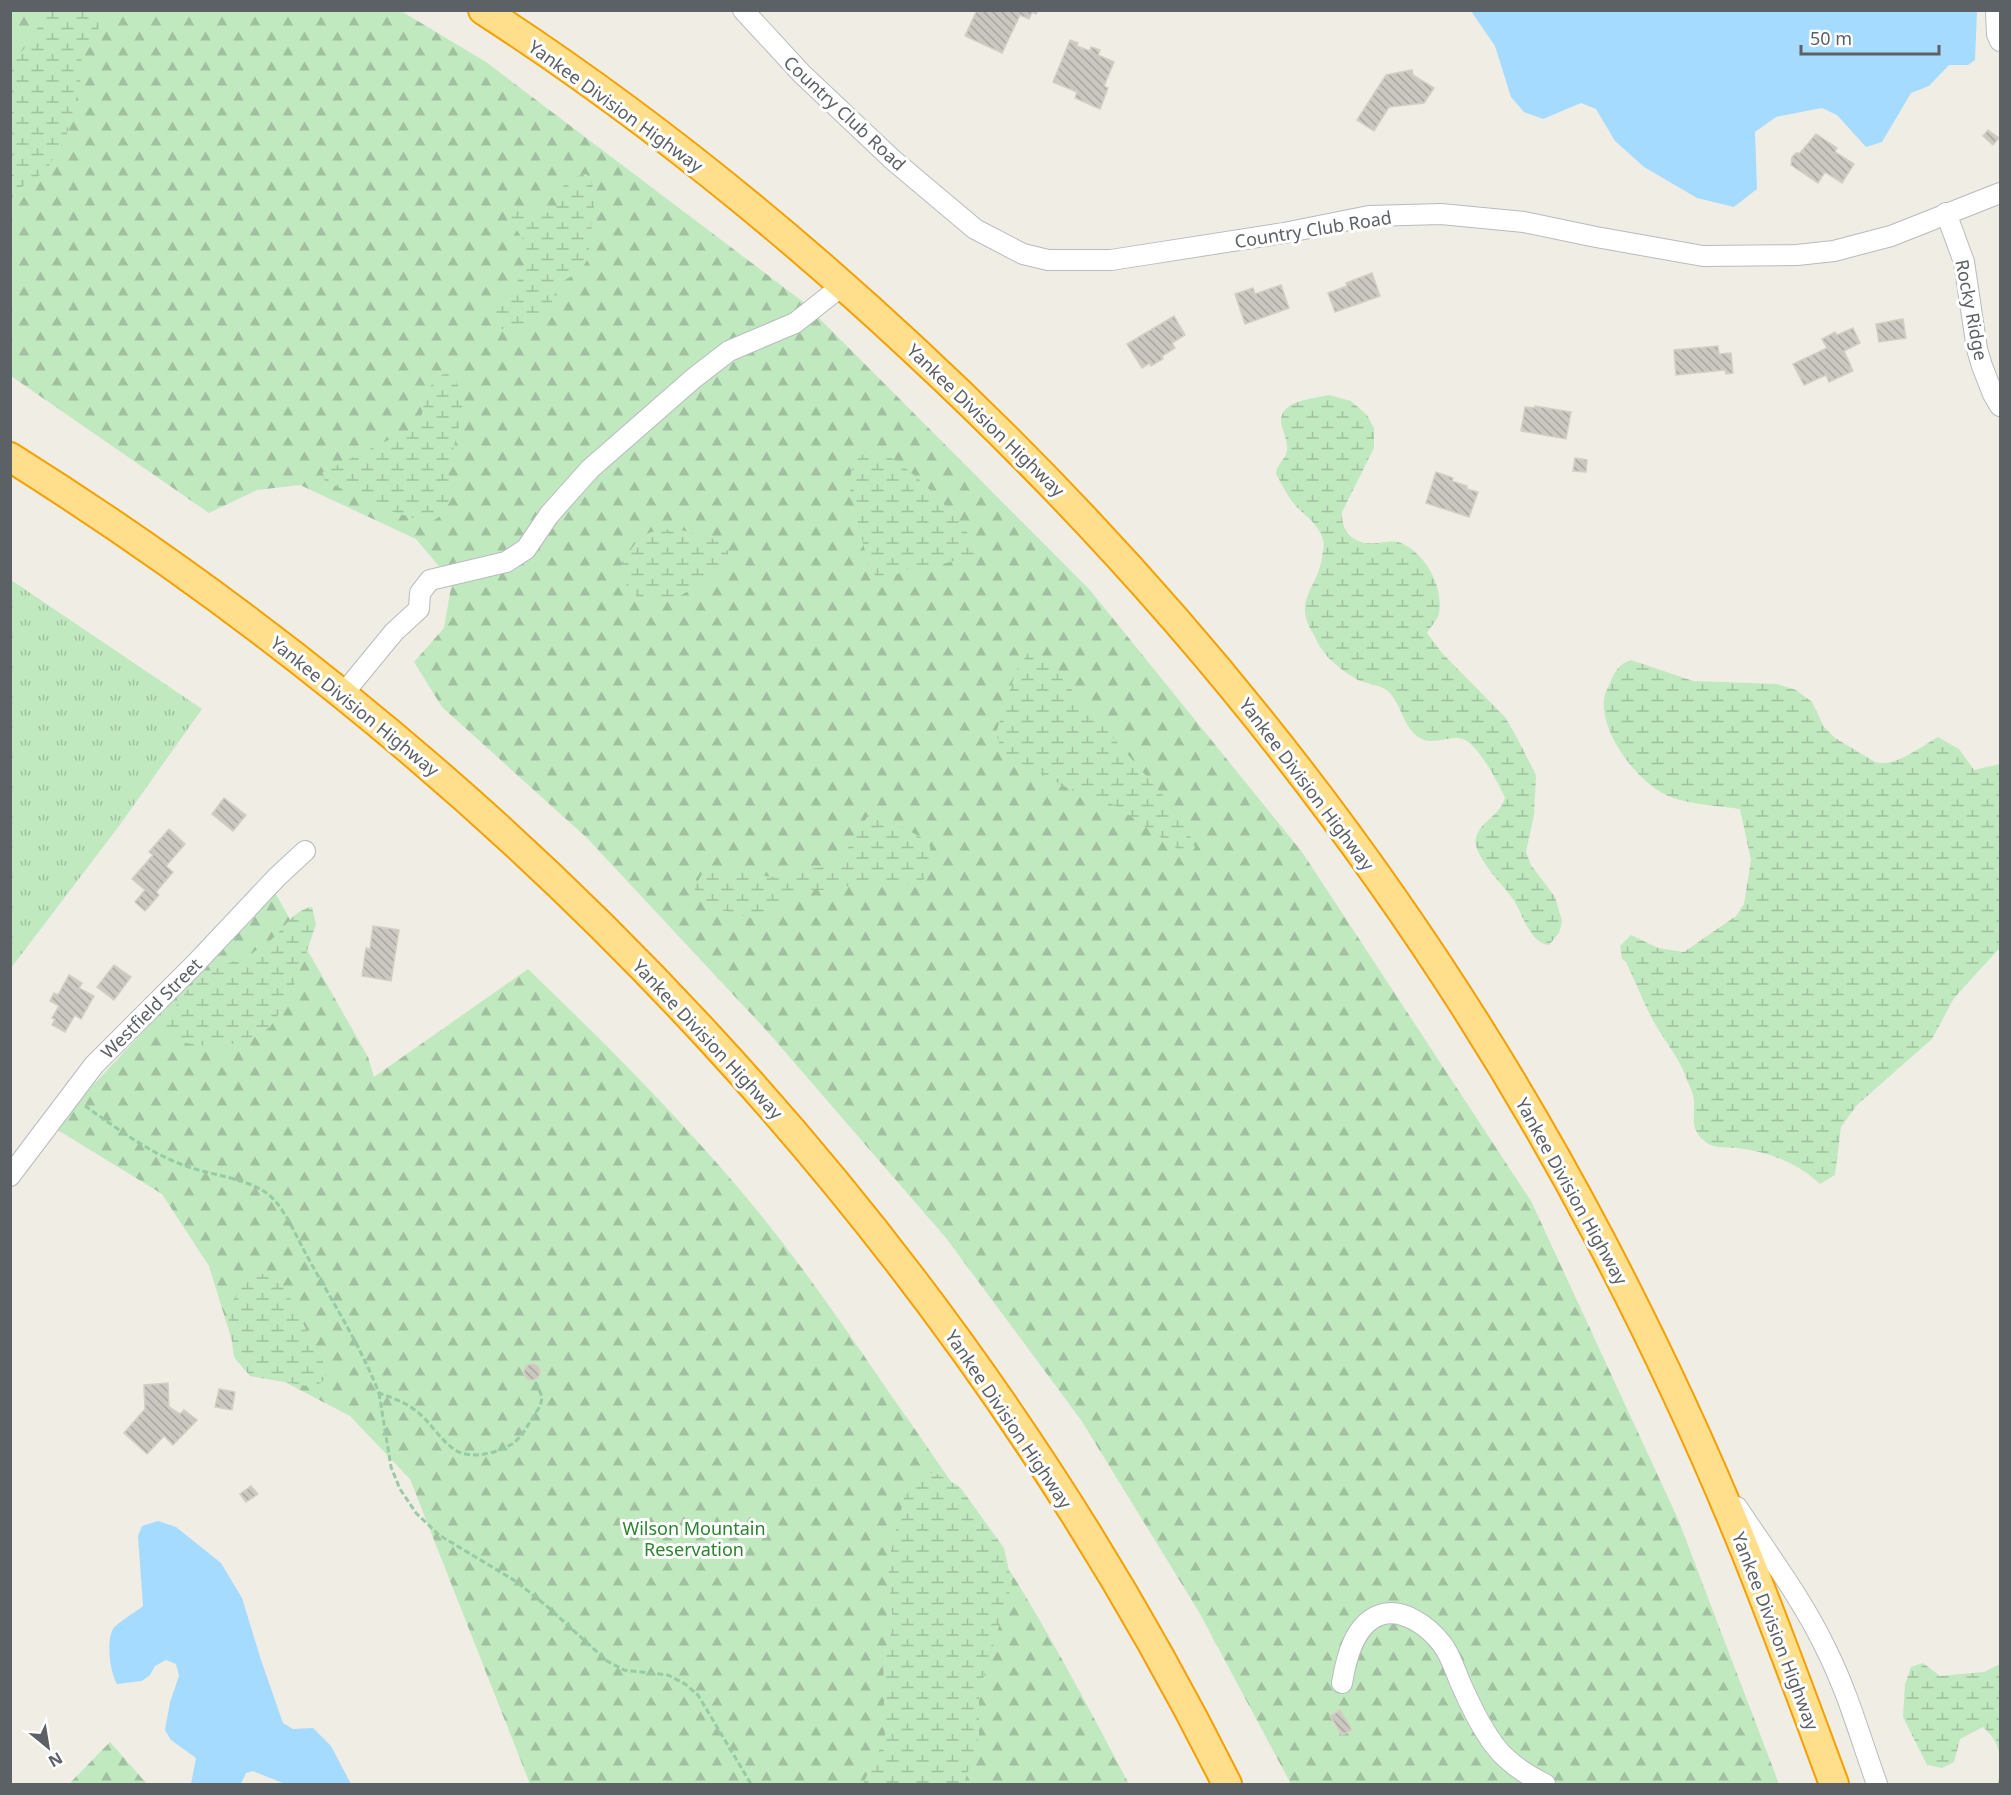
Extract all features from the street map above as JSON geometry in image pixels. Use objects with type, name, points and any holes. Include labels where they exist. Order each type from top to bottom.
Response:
[{"type":"highway","name":"Yankee Division Highway","points":[[483,10],[566,67],[684,154],[843,285],[984,416],[1111,545],[1222,673],[1327,806],[1429,952],[1499,1061],[1551,1150],[1642,1320],[1708,1463],[1769,1611],[1834,1785]]},
{"type":"highway","name":"Yankee Division Highway","points":[[10,457],[183,573],[343,694],[420,758],[496,825],[617,941],[739,1070],[852,1204],[962,1347],[1054,1483],[1141,1625],[1227,1785]]},
{"type":"street","name":"Country Club Road","points":[[743,10],[802,75],[893,159],[975,229],[1023,254],[1048,260],[1111,260],[1284,234],[1369,216],[1441,214],[1524,222],[1703,256],[1797,255],[1834,251],[1891,236],[2001,193]]},
{"type":"street","points":[[1996,10],[1997,34],[2001,40]]},
{"type":"street","name":"Rocky Ridge","points":[[1946,213],[1964,262],[1977,349],[1993,394],[2001,406]]},
{"type":"street","points":[[343,694],[394,632],[419,609],[420,593],[430,580],[506,562],[526,549],[549,515],[590,470],[694,378],[729,351],[795,324],[843,285]]},
{"type":"street","name":"Westfield Street","points":[[10,1176],[94,1065],[305,851]]},
{"type":"street","points":[[1708,1463],[1791,1587],[1823,1642],[1877,1785]]},
{"type":"street","points":[[1342,1683],[1346,1660],[1358,1635],[1371,1618],[1384,1613],[1402,1613],[1428,1629],[1444,1646],[1471,1707],[1496,1747],[1525,1774],[1545,1785]]},
{"type":"path","points":[[70,1096],[140,1143],[177,1163],[243,1181],[267,1193],[288,1220],[353,1337],[379,1394],[391,1467],[400,1489],[416,1513],[439,1535],[518,1582],[607,1661],[624,1670],[668,1675],[685,1684],[698,1695],[751,1785]]},
{"type":"path","points":[[379,1394],[403,1401],[422,1416],[440,1437],[457,1451],[476,1455],[495,1452],[513,1443],[523,1433],[543,1397],[535,1382]]},
{"type":"green space","points":[[10,11],[401,11],[486,62],[802,301],[1089,589],[1302,852],[1531,1201],[1678,1519],[1779,1784],[1291,1784],[1199,1612],[1081,1420],[946,1238],[767,1031],[587,838],[442,707],[414,662],[444,628],[452,582],[416,539],[300,485],[257,490],[209,513],[11,376]]},
{"type":"green space","points":[[46,11],[106,11],[97,32],[82,47],[80,84],[66,137],[46,171],[17,190],[11,200],[11,59],[22,52]]},
{"type":"green space","points":[[586,174],[592,181],[594,206],[588,259],[578,274],[560,285],[546,316],[521,328],[502,329],[496,319],[497,308],[521,276],[527,258],[526,248],[511,223],[508,210],[516,208],[547,213],[558,205],[563,186],[574,177]]},
{"type":"green space","points":[[447,372],[455,374],[463,410],[448,471],[452,496],[439,517],[429,523],[388,510],[325,481],[323,472],[413,428],[422,414],[425,396],[434,380]]},
{"type":"green space","points":[[1329,395],[1351,401],[1367,415],[1374,428],[1374,448],[1342,512],[1344,527],[1351,537],[1363,543],[1392,541],[1401,543],[1418,554],[1425,563],[1436,582],[1440,603],[1436,621],[1427,633],[1442,653],[1505,717],[1536,775],[1534,815],[1526,852],[1531,865],[1555,897],[1562,921],[1559,933],[1549,945],[1536,939],[1531,933],[1517,905],[1489,870],[1478,852],[1476,838],[1478,832],[1499,810],[1505,798],[1481,756],[1469,742],[1463,739],[1427,741],[1416,735],[1393,696],[1382,687],[1358,680],[1337,665],[1322,650],[1308,623],[1305,604],[1319,570],[1324,542],[1318,529],[1292,501],[1276,474],[1287,450],[1281,418],[1289,407],[1296,403]]},
{"type":"green space","points":[[868,450],[886,455],[924,484],[965,529],[979,554],[932,567],[914,566],[891,577],[877,578],[868,564],[849,485],[853,463]]},
{"type":"green space","points":[[678,529],[717,540],[728,551],[729,567],[673,600],[640,600],[625,583],[621,564],[633,546],[644,536],[657,531]]},
{"type":"green space","points":[[11,580],[202,709],[119,826],[11,968]]},
{"type":"green space","points":[[1028,653],[1052,667],[1180,815],[1195,847],[1190,856],[1114,805],[1077,793],[1002,753],[996,733],[1016,671]]},
{"type":"green space","points":[[1631,660],[1693,681],[1777,684],[1796,690],[1812,702],[1824,727],[1835,738],[1875,762],[1891,762],[1899,759],[1938,737],[1959,749],[1974,770],[2000,764],[2000,949],[1954,998],[1932,1039],[1857,1105],[1841,1127],[1835,1175],[1820,1184],[1802,1170],[1782,1160],[1749,1150],[1715,1146],[1701,1138],[1695,1129],[1694,1102],[1684,1072],[1655,1024],[1626,962],[1622,959],[1620,946],[1631,935],[1658,948],[1684,952],[1736,916],[1744,904],[1751,860],[1740,809],[1698,804],[1668,796],[1639,775],[1613,739],[1604,712],[1604,698],[1616,672],[1624,663]]},
{"type":"green space","points":[[876,812],[929,842],[932,861],[924,880],[909,884],[869,881],[831,890],[798,890],[769,916],[755,919],[703,905],[694,888],[702,874],[735,871],[771,877],[826,866],[841,859],[869,814]]},
{"type":"green space","name":"Wilson Mountain Reservation","points":[[274,891],[368,1057],[374,1077],[528,969],[648,1088],[705,1150],[777,1235],[939,1464],[1023,1592],[1129,1784],[530,1784],[410,1479],[350,1416],[237,1357],[209,1266],[162,1194],[56,1129],[83,1096]]},
{"type":"green space","points":[[312,907],[316,924],[306,954],[288,1000],[270,1027],[221,1048],[185,1043],[161,1032],[158,1026],[193,984],[211,972],[261,947],[294,916]]},
{"type":"green space","points":[[249,1269],[271,1277],[286,1290],[326,1368],[325,1380],[313,1387],[250,1376],[234,1357],[228,1314]]},
{"type":"green space","points":[[934,1472],[960,1487],[1004,1548],[1012,1584],[979,1692],[979,1736],[964,1784],[863,1784],[885,1738],[883,1660],[893,1627],[888,1563],[904,1498],[918,1478]]},
{"type":"green space","points":[[1923,1663],[1940,1676],[1984,1672],[2000,1664],[2000,1760],[1998,1747],[1983,1727],[1960,1739],[1954,1762],[1942,1768],[1927,1765],[1903,1717],[1905,1684],[1911,1667]]},
{"type":"green space","points":[[110,1742],[147,1784],[69,1784]]},
{"type":"green space","points":[[2000,1760],[2000,1784],[1998,1784]]},
{"type":"water","points":[[1471,11],[1977,11],[1975,60],[1968,65],[1949,65],[1929,86],[1911,93],[1882,142],[1866,147],[1837,115],[1822,108],[1776,117],[1755,132],[1757,189],[1734,207],[1697,198],[1644,167],[1615,141],[1596,109],[1581,103],[1543,119],[1524,112],[1511,97],[1495,46]]},
{"type":"water","points":[[158,1521],[176,1527],[221,1563],[242,1598],[283,1723],[293,1729],[313,1728],[331,1746],[351,1784],[285,1784],[253,1771],[246,1773],[241,1784],[191,1784],[196,1758],[171,1740],[165,1730],[170,1702],[179,1676],[176,1664],[166,1660],[155,1666],[150,1675],[142,1681],[117,1684],[112,1672],[110,1657],[111,1634],[115,1626],[143,1606],[138,1536],[142,1526]]},
{"type":"building","points":[[977,10],[1038,10],[1036,14],[1032,12],[1029,19],[1020,15],[1002,53],[965,36]]},
{"type":"building","points":[[1070,40],[1078,43],[1077,46],[1090,51],[1091,47],[1100,50],[1098,55],[1114,62],[1104,86],[1108,88],[1100,109],[1075,98],[1077,92],[1053,82]]},
{"type":"building","points":[[1412,70],[1413,75],[1434,88],[1424,103],[1389,107],[1374,131],[1357,120],[1386,75]]},
{"type":"building","points":[[1988,130],[1999,138],[1993,145],[1983,136]]},
{"type":"building","points":[[1816,134],[1837,148],[1835,152],[1854,164],[1842,183],[1825,172],[1818,183],[1791,165],[1792,157],[1800,153]]},
{"type":"building","points":[[1372,273],[1380,296],[1335,312],[1328,293]]},
{"type":"building","points":[[1281,285],[1289,308],[1245,324],[1235,294],[1253,288],[1255,294]]},
{"type":"building","points":[[1174,316],[1185,335],[1172,343],[1175,348],[1162,356],[1163,359],[1142,368],[1127,344]]},
{"type":"building","points":[[1903,319],[1906,338],[1879,342],[1876,324]]},
{"type":"building","points":[[1853,328],[1860,343],[1844,351],[1853,371],[1829,382],[1826,375],[1804,385],[1793,364],[1827,348],[1822,339],[1835,332],[1837,335]]},
{"type":"building","points":[[1718,346],[1719,354],[1731,353],[1733,373],[1726,374],[1725,370],[1676,375],[1674,350]]},
{"type":"building","points":[[1535,406],[1571,412],[1566,439],[1521,431],[1525,407],[1535,408]]},
{"type":"building","points":[[1575,458],[1587,460],[1586,472],[1573,471]]},
{"type":"building","points":[[1436,472],[1453,478],[1452,481],[1467,486],[1467,489],[1478,492],[1469,517],[1426,503]]},
{"type":"building","points":[[224,798],[246,815],[233,831],[212,814]]},
{"type":"building","points":[[169,829],[185,844],[166,866],[173,872],[156,892],[159,895],[145,911],[135,902],[145,890],[132,879],[153,855],[149,852]]},
{"type":"building","points":[[373,926],[399,930],[391,981],[362,976],[366,948],[370,949]]},
{"type":"building","points":[[114,965],[131,977],[114,1000],[97,987]]},
{"type":"building","points":[[69,975],[82,983],[79,988],[94,996],[81,1019],[75,1015],[65,1032],[52,1025],[55,1019],[52,1018],[59,1006],[50,1001],[54,993],[58,995]]},
{"type":"building","points":[[532,1364],[538,1366],[540,1372],[538,1378],[532,1380],[526,1378],[524,1372],[526,1366]]},
{"type":"building","points":[[168,1383],[169,1407],[180,1414],[184,1410],[197,1420],[173,1445],[164,1436],[147,1454],[124,1433],[145,1409],[144,1385]]},
{"type":"building","points":[[219,1389],[235,1392],[232,1410],[215,1407]]},
{"type":"building","points":[[251,1486],[258,1494],[246,1502],[240,1494]]},
{"type":"building","points":[[1340,1710],[1352,1730],[1342,1735],[1330,1716]]}]
